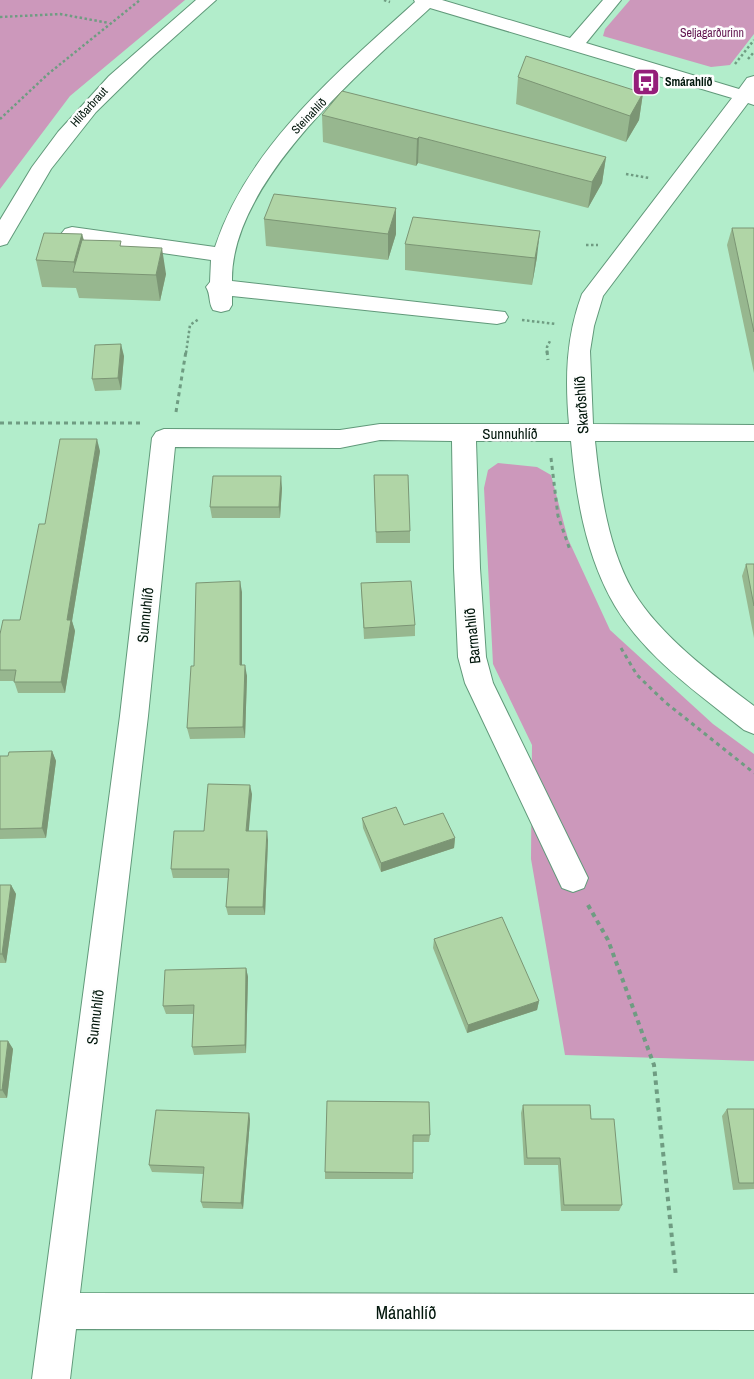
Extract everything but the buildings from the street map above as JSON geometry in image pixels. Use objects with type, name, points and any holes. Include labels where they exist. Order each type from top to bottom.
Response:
[{"type":"street","name":"Hlíðarbraut","points":[[0,239],[18,203],[44,162],[91,104],[123,72],[207,0]]},
{"type":"street","points":[[574,45],[612,0]]},
{"type":"street","points":[[425,1],[574,45],[751,92]]},
{"type":"street","name":"Steinahlíð","points":[[219,296],[223,255],[230,233],[254,187],[293,132],[425,1]]},
{"type":"street","name":"Skarðshlíð","points":[[751,92],[593,294],[584,316],[578,359],[583,434],[599,533],[606,561],[624,599],[657,640],[706,684],[754,722]]},
{"type":"street","points":[[72,234],[223,255]]},
{"type":"street","points":[[219,296],[497,318]]},
{"type":"street","name":"Sunnuhlíð","points":[[51,1379],[58,1311],[134,716],[164,438],[340,439],[380,432],[754,433]]},
{"type":"street","name":"Barmahlíð","points":[[464,433],[467,568],[472,657],[479,684],[573,878]]},
{"type":"street","name":"Mánahlíð","points":[[58,1311],[754,1312]]},
{"type":"path","points":[[0,119],[48,74],[140,0]]},
{"type":"path","points":[[0,17],[60,14],[92,18],[110,23]]},
{"type":"path","points":[[626,174],[652,179]]},
{"type":"path","points":[[586,245],[601,245]]},
{"type":"path","points":[[176,413],[190,325],[219,296]]},
{"type":"path","points":[[497,318],[556,324]]},
{"type":"path","points":[[573,878],[608,940],[654,1065],[680,1312]]},
{"type":"green space","points":[[0,0],[185,0],[70,96],[0,189]]},
{"type":"green space","name":"Seljagarðurinn","points":[[630,0],[754,0],[754,34],[730,65],[711,67],[603,36],[605,29]]},
{"type":"green space","points":[[498,463],[537,467],[551,475],[568,539],[610,630],[713,724],[754,754],[754,1061],[565,1055],[531,859],[532,745],[493,664],[484,488],[488,470]]},
{"type":"place","name":"Smárahlíð","points":[[646,82]]}]
